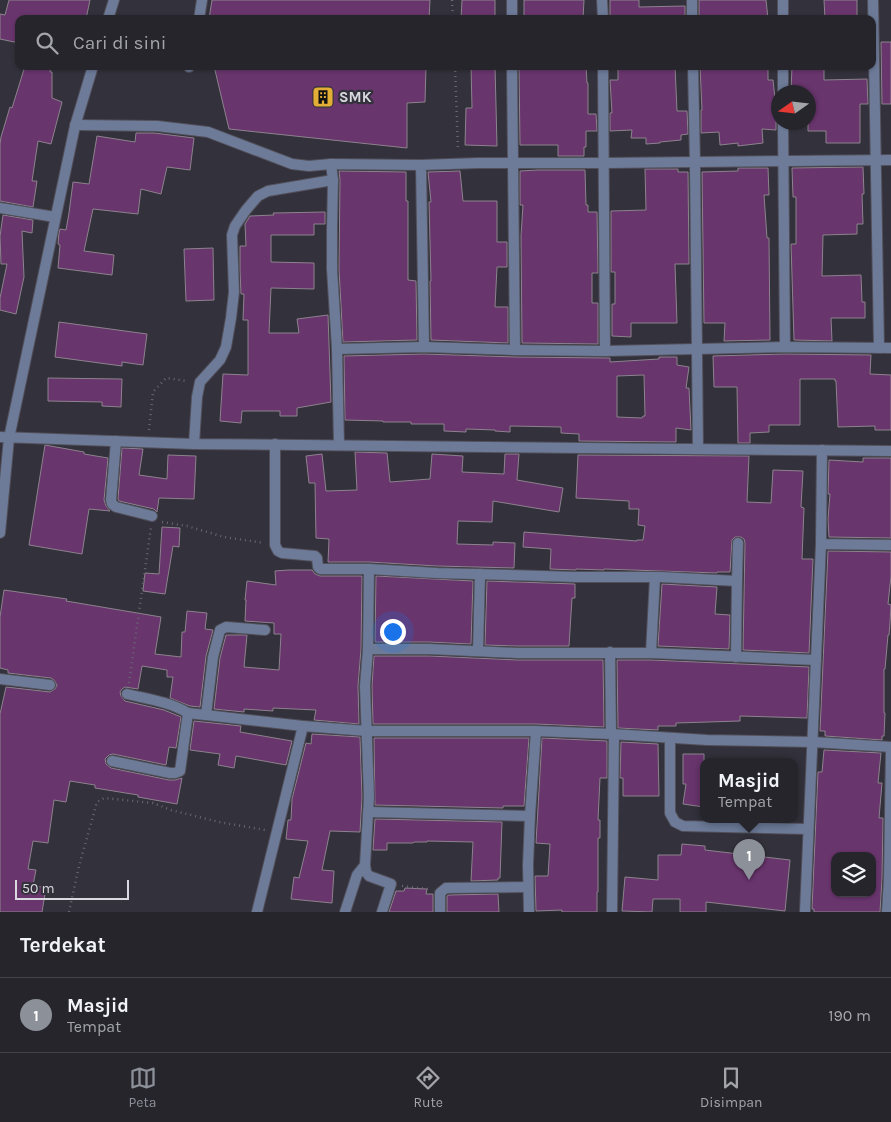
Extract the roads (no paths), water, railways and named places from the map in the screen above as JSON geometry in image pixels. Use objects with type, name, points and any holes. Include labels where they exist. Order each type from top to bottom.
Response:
[{"type":"street","points":[[109,15],[114,0]]},
{"type":"street","points":[[200,15],[202,0]]},
{"type":"street","points":[[512,0],[512,15]]},
{"type":"street","points":[[602,0],[602,15]]},
{"type":"street","points":[[692,0],[692,15]]},
{"type":"street","points":[[783,0],[783,15]]},
{"type":"street","points":[[873,0],[873,15]]},
{"type":"street","points":[[0,533],[4,438],[75,125],[93,70]]},
{"type":"street","points":[[512,70],[515,350]]},
{"type":"street","points":[[603,70],[605,351]]},
{"type":"street","points":[[693,70],[698,448]]},
{"type":"street","points":[[783,70],[783,85]]},
{"type":"street","points":[[874,70],[879,348]]},
{"type":"street","points":[[75,125],[157,126],[208,132],[292,164],[309,166],[331,164],[421,165],[514,162],[891,160]]},
{"type":"street","points":[[783,130],[785,347]]},
{"type":"street","points":[[331,164],[333,180],[332,260],[337,349],[339,445]]},
{"type":"street","points":[[421,165],[424,347]]},
{"type":"street","points":[[194,444],[197,397],[200,382],[220,360],[226,347],[234,292],[232,235],[235,226],[258,196],[268,191],[333,180]]},
{"type":"street","points":[[0,208],[55,217]]},
{"type":"street","points":[[337,349],[424,347],[605,351],[785,347],[891,348]]},
{"type":"street","points":[[4,438],[194,444],[891,451]]},
{"type":"street","points":[[116,441],[112,504],[116,507],[152,516]]},
{"type":"street","points":[[274,444],[275,545],[282,554],[316,556],[320,569],[576,577],[655,577],[737,581]]},
{"type":"street","points":[[805,912],[821,544],[822,450]]},
{"type":"street","points":[[736,657],[738,542]]},
{"type":"street","points":[[821,544],[891,545]]},
{"type":"street","points":[[369,570],[368,649],[365,686],[369,812],[365,864],[366,872],[369,876],[391,884],[382,912]]},
{"type":"street","points":[[478,651],[480,574]]},
{"type":"street","points":[[652,652],[655,577]]},
{"type":"street","points":[[206,715],[213,657],[220,630],[226,627],[265,630]]},
{"type":"street","points":[[368,649],[516,653],[652,652],[816,660]]},
{"type":"street","points":[[610,652],[612,912]]},
{"type":"street","points":[[0,679],[50,685]]},
{"type":"street","points":[[127,694],[170,704],[188,713],[366,731],[536,731],[891,747],[890,879],[887,912]]},
{"type":"street","points":[[112,761],[178,773],[180,771],[188,713]]},
{"type":"street","points":[[257,912],[302,726]]},
{"type":"street","points":[[529,912],[530,816],[536,731]]},
{"type":"street","points":[[670,738],[670,813],[675,822],[683,826],[808,828]]},
{"type":"street","points":[[369,812],[530,816]]},
{"type":"street","points":[[345,912],[357,876],[365,864]]},
{"type":"street","points":[[440,912],[440,893],[446,888],[528,887]]},
{"type":"place","name":"SMK","points":[[323,97]]},
{"type":"place","name":"Masjid","points":[[749,880]]}]
